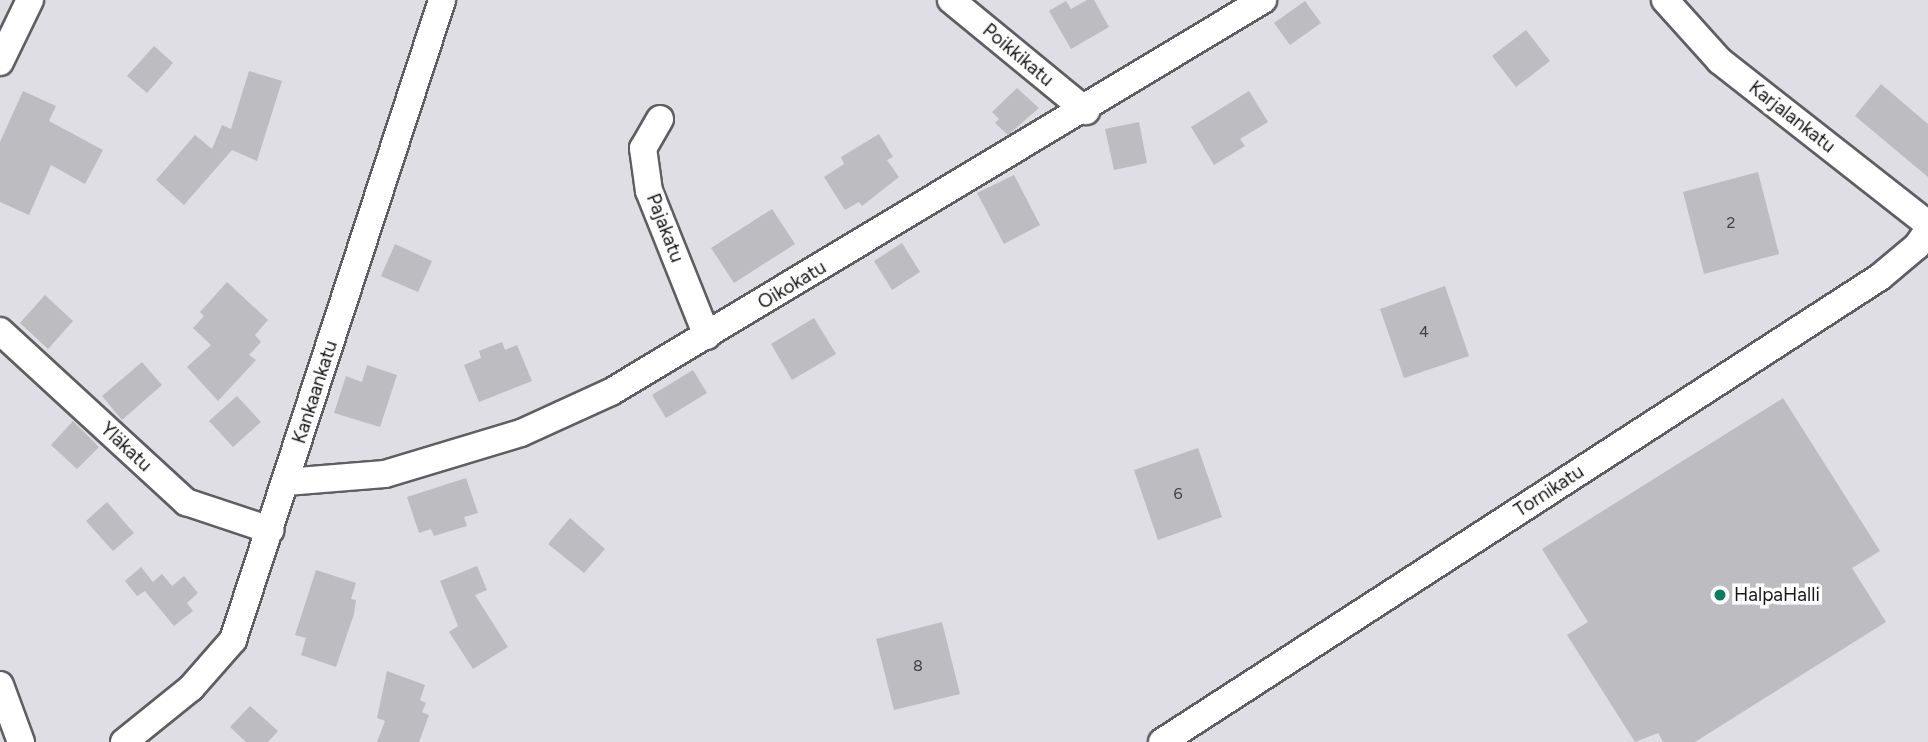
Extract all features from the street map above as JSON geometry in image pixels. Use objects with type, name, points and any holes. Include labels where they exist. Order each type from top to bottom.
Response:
[{"type":"street","points":[[0,62],[30,0]]},
{"type":"street","name":"Kankaankatu","points":[[124,742],[191,688],[233,640],[442,0]]},
{"type":"street","name":"Poikkikatu","points":[[951,0],[1086,111]]},
{"type":"street","name":"Oikokatu","points":[[286,482],[385,474],[521,433],[611,392],[1086,111],[1263,0]]},
{"type":"street","name":"Karjalankatu","points":[[1665,0],[1720,61],[1928,224]]},
{"type":"street","name":"Pajakatu","points":[[660,119],[643,148],[649,191],[707,336]]},
{"type":"street","name":"Tornikatu","points":[[1162,742],[1880,277],[1917,247],[1928,230]]},
{"type":"street","name":"Yläkatu","points":[[0,331],[186,502],[271,530]]},
{"type":"street","points":[[0,685],[21,742]]},
{"type":"building","points":[[1087,0],[1094,0],[1109,27],[1071,49],[1049,11],[1066,1],[1071,9]]},
{"type":"building","points":[[1305,1],[1321,23],[1290,45],[1274,23]]},
{"type":"building","points":[[1526,30],[1550,61],[1516,87],[1492,56]]},
{"type":"building","points":[[154,46],[173,63],[147,93],[127,76]]},
{"type":"building","points":[[249,71],[282,81],[257,161],[232,150],[184,205],[156,180],[195,135],[212,149],[222,125],[231,129]]},
{"type":"building","points":[[1881,84],[1928,124],[1928,177],[1855,116]]},
{"type":"building","points":[[1017,88],[1039,108],[1008,135],[995,123],[999,119],[992,112]]},
{"type":"building","points":[[23,91],[56,106],[49,121],[103,150],[85,184],[51,165],[29,215],[0,202],[0,142]]},
{"type":"building","points":[[1249,91],[1268,122],[1240,139],[1245,146],[1214,165],[1191,127]]},
{"type":"building","points":[[1139,122],[1147,163],[1114,170],[1105,129]]},
{"type":"building","points":[[879,134],[893,157],[887,160],[899,177],[862,206],[859,202],[845,210],[824,177],[844,164],[841,157]]},
{"type":"building","points":[[1758,172],[1779,254],[1704,274],[1683,192]]},
{"type":"building","points":[[1014,175],[1040,225],[1004,244],[977,193]]},
{"type":"building","points":[[772,209],[795,244],[734,283],[711,248]]},
{"type":"building","points":[[902,243],[920,272],[892,290],[874,261]]},
{"type":"building","points":[[395,244],[432,261],[418,292],[381,276]]},
{"type":"building","points":[[227,282],[268,320],[255,335],[261,342],[249,355],[256,360],[218,401],[187,367],[211,345],[193,328],[204,316],[200,312]]},
{"type":"building","points":[[1445,286],[1469,356],[1404,378],[1380,309]]},
{"type":"building","points":[[45,295],[73,321],[48,349],[20,323]]},
{"type":"building","points":[[814,318],[836,354],[792,380],[771,344]]},
{"type":"building","points":[[502,342],[505,350],[517,345],[532,381],[479,402],[464,365],[481,358],[479,351]]},
{"type":"building","points":[[142,362],[162,385],[122,420],[102,396]]},
{"type":"building","points":[[367,365],[397,375],[380,427],[334,413],[346,376],[362,382]]},
{"type":"building","points":[[693,370],[707,393],[666,418],[652,395]]},
{"type":"building","points":[[237,396],[261,422],[233,447],[209,421]]},
{"type":"building","name":"HalpaHalli","points":[[1783,398],[1880,551],[1852,568],[1886,622],[1695,742],[1663,742],[1658,733],[1635,742],[1567,635],[1588,622],[1542,549]]},
{"type":"building","points":[[73,421],[99,447],[77,469],[51,445]]},
{"type":"building","points":[[1198,448],[1222,517],[1158,540],[1134,470]]},
{"type":"building","points":[[466,478],[478,513],[464,517],[467,526],[434,536],[431,529],[419,533],[407,497]]},
{"type":"building","points":[[107,502],[134,533],[113,551],[86,521]]},
{"type":"building","points":[[570,518],[605,549],[584,573],[548,544]]},
{"type":"building","points":[[477,566],[487,590],[475,595],[508,647],[473,669],[449,632],[458,626],[440,581]]},
{"type":"building","points":[[141,567],[153,582],[162,574],[172,586],[184,576],[198,593],[187,603],[193,611],[174,626],[145,591],[137,596],[125,581]]},
{"type":"building","points":[[316,570],[356,583],[351,599],[356,600],[354,614],[336,667],[301,655],[306,638],[295,635]]},
{"type":"building","points":[[942,622],[960,694],[894,710],[876,639]]},
{"type":"building","points":[[387,671],[425,685],[420,700],[426,703],[422,712],[429,715],[419,742],[377,742],[385,721],[377,718]]},
{"type":"building","points":[[250,706],[278,731],[268,742],[246,742],[230,727]]},
{"type":"place","name":"HalpaHalli","points":[[1720,595]]}]
